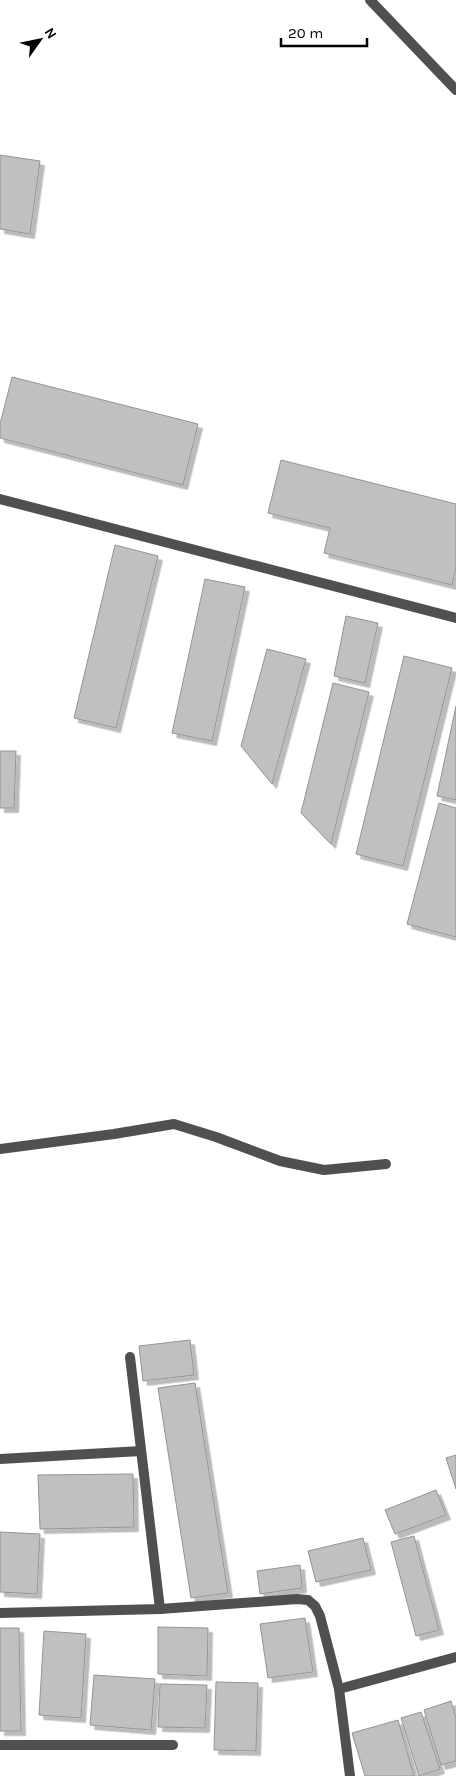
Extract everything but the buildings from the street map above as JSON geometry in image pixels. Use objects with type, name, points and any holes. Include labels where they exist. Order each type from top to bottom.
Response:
[{"type":"street","points":[[370,0],[456,90]]},
{"type":"street","points":[[0,499],[456,618]]},
{"type":"street","points":[[0,1149],[174,1124],[216,1137],[280,1161],[324,1170],[386,1164]]},
{"type":"street","points":[[130,1357],[160,1608]]},
{"type":"street","points":[[0,1459],[141,1451]]},
{"type":"street","points":[[0,1613],[160,1608],[286,1599],[308,1600],[315,1606],[320,1616],[339,1689],[350,1776]]},
{"type":"street","points":[[339,1689],[456,1657]]},
{"type":"street","points":[[0,1745],[173,1745]]}]
